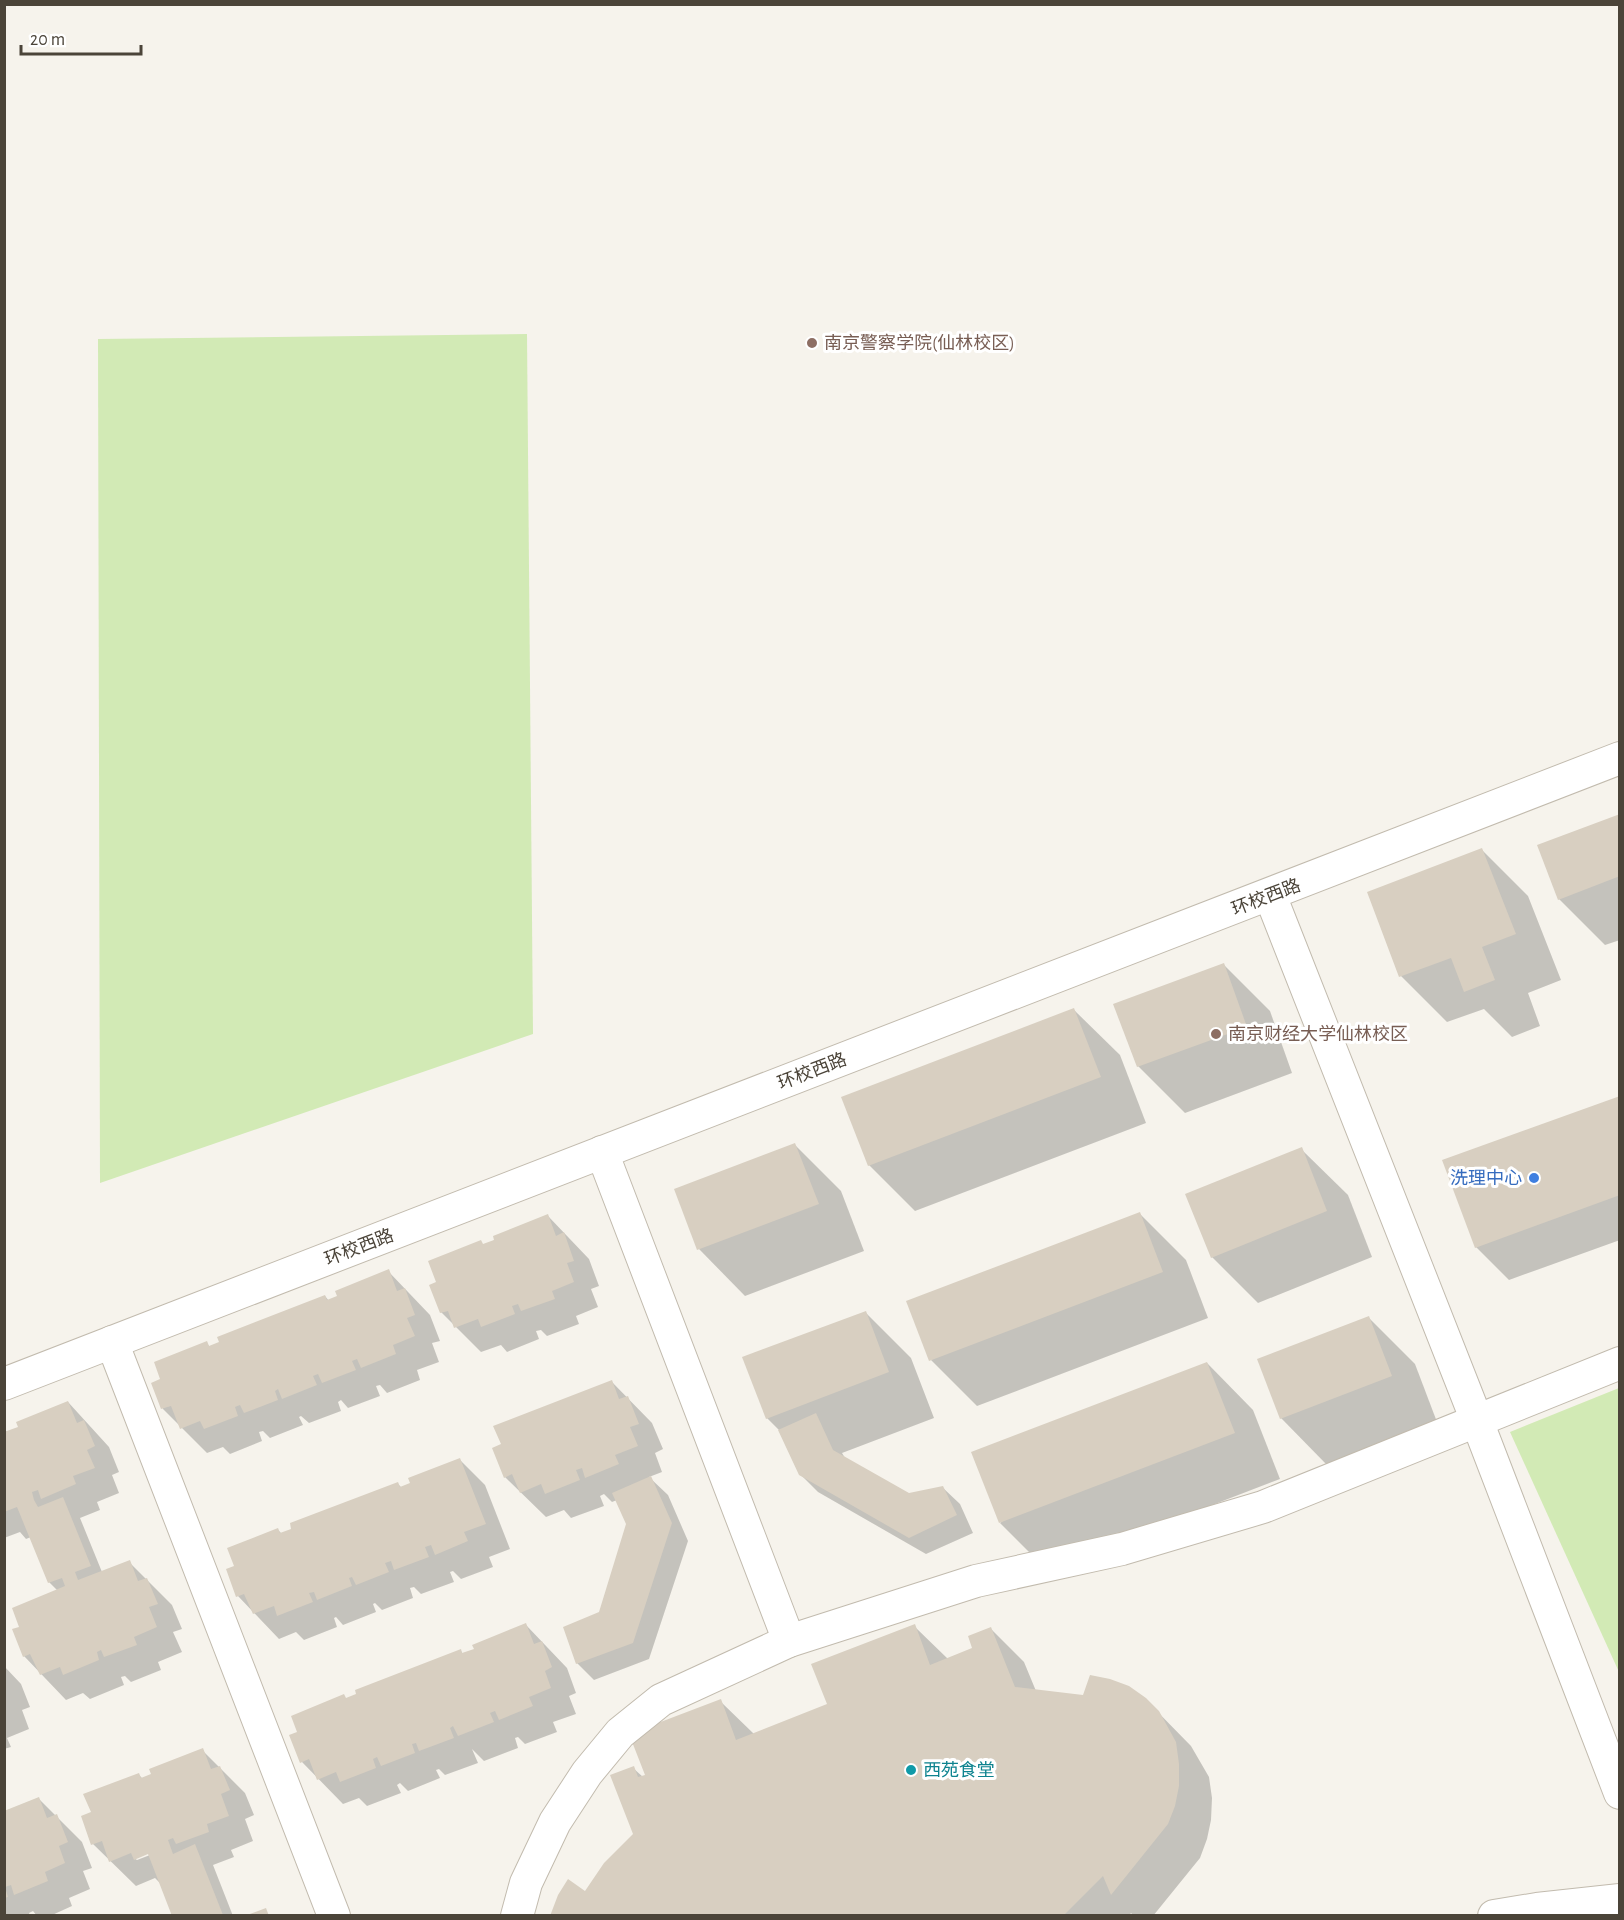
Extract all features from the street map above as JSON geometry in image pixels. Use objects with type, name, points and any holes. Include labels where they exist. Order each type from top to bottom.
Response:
[{"type":"street","name":"环校西路","points":[[4,1384],[1620,758]]},
{"type":"street","points":[[1270,895],[1477,1421],[1620,1793]]},
{"type":"street","points":[[602,1152],[789,1641]]},
{"type":"street","points":[[112,1342],[334,1916]]},
{"type":"street","points":[[517,1916],[526,1883],[555,1822],[587,1773],[620,1733],[661,1700],[789,1641],[976,1581],[1122,1549],[1263,1508],[1620,1363]]},
{"type":"street","points":[[1494,1916],[1620,1900]]},
{"type":"green space","points":[[527,334],[533,1034],[100,1183],[98,339]]},
{"type":"green space","points":[[1619,1388],[1619,1672],[1510,1432]]},
{"type":"building","points":[[1620,814],[1620,876],[1558,900],[1537,845]]},
{"type":"building","points":[[1482,848],[1516,934],[1482,947],[1495,980],[1464,992],[1451,958],[1399,977],[1367,892]]},
{"type":"building","points":[[1224,963],[1247,1027],[1137,1067],[1113,1004]]},
{"type":"building","points":[[1074,1008],[1101,1077],[868,1166],[841,1097]]},
{"type":"building","name":"洗理中心","points":[[1620,1096],[1620,1195],[1475,1248],[1442,1160]]},
{"type":"building","points":[[795,1143],[819,1204],[697,1250],[674,1189]]},
{"type":"building","points":[[1302,1147],[1327,1211],[1211,1258],[1185,1194]]},
{"type":"building","points":[[1140,1212],[1163,1272],[929,1361],[906,1301]]},
{"type":"building","points":[[548,1214],[556,1236],[564,1232],[574,1261],[567,1263],[574,1282],[552,1291],[555,1299],[521,1311],[518,1304],[512,1306],[515,1314],[481,1327],[478,1319],[454,1328],[448,1311],[440,1313],[429,1285],[436,1282],[428,1261],[481,1240],[483,1244],[494,1240],[493,1236]]},
{"type":"building","points":[[389,1269],[397,1291],[405,1288],[415,1315],[407,1318],[415,1336],[393,1345],[396,1354],[361,1368],[357,1359],[352,1361],[356,1370],[322,1383],[318,1374],[313,1376],[317,1385],[282,1399],[278,1389],[275,1391],[278,1400],[244,1413],[240,1405],[235,1407],[238,1416],[204,1429],[200,1421],[180,1429],[171,1406],[161,1409],[151,1383],[160,1379],[154,1362],[207,1341],[209,1346],[219,1342],[217,1337],[325,1295],[327,1300],[337,1296],[335,1291]]},
{"type":"building","points":[[866,1311],[889,1372],[766,1419],[742,1357]]},
{"type":"building","points":[[1369,1316],[1392,1376],[1280,1419],[1257,1359]]},
{"type":"building","points":[[1207,1362],[1235,1433],[999,1523],[971,1452]]},
{"type":"building","points":[[612,1380],[619,1399],[628,1396],[639,1424],[630,1427],[638,1446],[615,1455],[619,1464],[585,1478],[582,1468],[576,1470],[580,1480],[545,1494],[541,1484],[520,1493],[512,1474],[504,1478],[492,1448],[501,1444],[493,1426]]},
{"type":"building","points":[[68,1401],[77,1423],[84,1420],[95,1446],[87,1450],[95,1468],[73,1476],[76,1484],[41,1499],[38,1490],[32,1492],[34,1500],[38,1507],[63,1497],[91,1566],[75,1572],[78,1580],[130,1560],[138,1581],[147,1578],[158,1604],[149,1607],[157,1627],[134,1637],[137,1645],[104,1657],[101,1650],[97,1652],[99,1660],[63,1675],[60,1667],[40,1675],[30,1654],[23,1657],[12,1629],[19,1627],[12,1608],[65,1586],[62,1578],[48,1583],[17,1507],[4,1512],[4,1432],[18,1427],[16,1422]]},
{"type":"building","points":[[816,1413],[833,1450],[909,1493],[943,1486],[957,1515],[909,1538],[799,1475],[778,1430]]},
{"type":"building","points":[[460,1458],[486,1524],[464,1532],[468,1541],[435,1555],[431,1545],[425,1547],[429,1557],[394,1570],[391,1561],[385,1563],[389,1572],[356,1585],[352,1577],[349,1578],[352,1586],[317,1600],[314,1592],[309,1593],[313,1602],[277,1616],[274,1606],[253,1614],[244,1594],[236,1597],[226,1569],[234,1566],[227,1548],[278,1528],[280,1533],[291,1529],[290,1523],[398,1482],[400,1487],[410,1483],[408,1478]]},
{"type":"building","points":[[651,1476],[672,1523],[633,1643],[576,1664],[563,1627],[599,1612],[626,1524],[612,1493]]},
{"type":"building","points":[[526,1623],[534,1644],[542,1641],[552,1667],[545,1671],[551,1688],[529,1697],[533,1706],[499,1720],[495,1711],[490,1713],[494,1722],[458,1736],[453,1726],[450,1728],[454,1738],[419,1751],[416,1743],[412,1744],[415,1753],[381,1766],[377,1757],[373,1759],[376,1768],[340,1782],[336,1772],[317,1780],[309,1759],[300,1763],[289,1735],[297,1732],[291,1716],[344,1694],[346,1698],[356,1694],[355,1690],[461,1649],[462,1653],[474,1649],[472,1645]]},
{"type":"building","name":"西苑食堂","points":[[915,1624],[930,1665],[972,1648],[968,1636],[991,1627],[1015,1687],[1083,1695],[1090,1675],[1129,1686],[1159,1711],[1176,1742],[1179,1786],[1175,1806],[1168,1824],[1111,1895],[1103,1876],[1063,1916],[550,1916],[558,1895],[568,1879],[585,1891],[604,1863],[633,1834],[610,1775],[634,1766],[638,1777],[645,1775],[629,1734],[721,1699],[736,1740],[827,1704],[811,1664]]},
{"type":"building","points":[[203,1748],[211,1769],[220,1766],[230,1790],[221,1794],[229,1816],[207,1824],[209,1832],[176,1844],[173,1838],[168,1840],[173,1854],[195,1844],[223,1915],[172,1916],[148,1854],[134,1860],[131,1853],[109,1862],[102,1841],[91,1845],[81,1816],[91,1812],[83,1794],[139,1773],[141,1778],[151,1774],[149,1769]]},
{"type":"building","points":[[39,1797],[47,1818],[57,1814],[68,1842],[59,1846],[65,1863],[45,1872],[48,1881],[14,1895],[11,1885],[5,1887],[8,1897],[4,1898],[4,1811]]},
{"type":"building","points":[[266,1908],[269,1916],[247,1916],[247,1915]]},
{"type":"place","name":"南京警察学院(仙林校区)","points":[[812,343]]},
{"type":"place","name":"南京财经大学仙林校区","points":[[1216,1034]]},
{"type":"place","name":"洗理中心","points":[[1534,1178]]},
{"type":"place","name":"西苑食堂","points":[[911,1770]]}]
